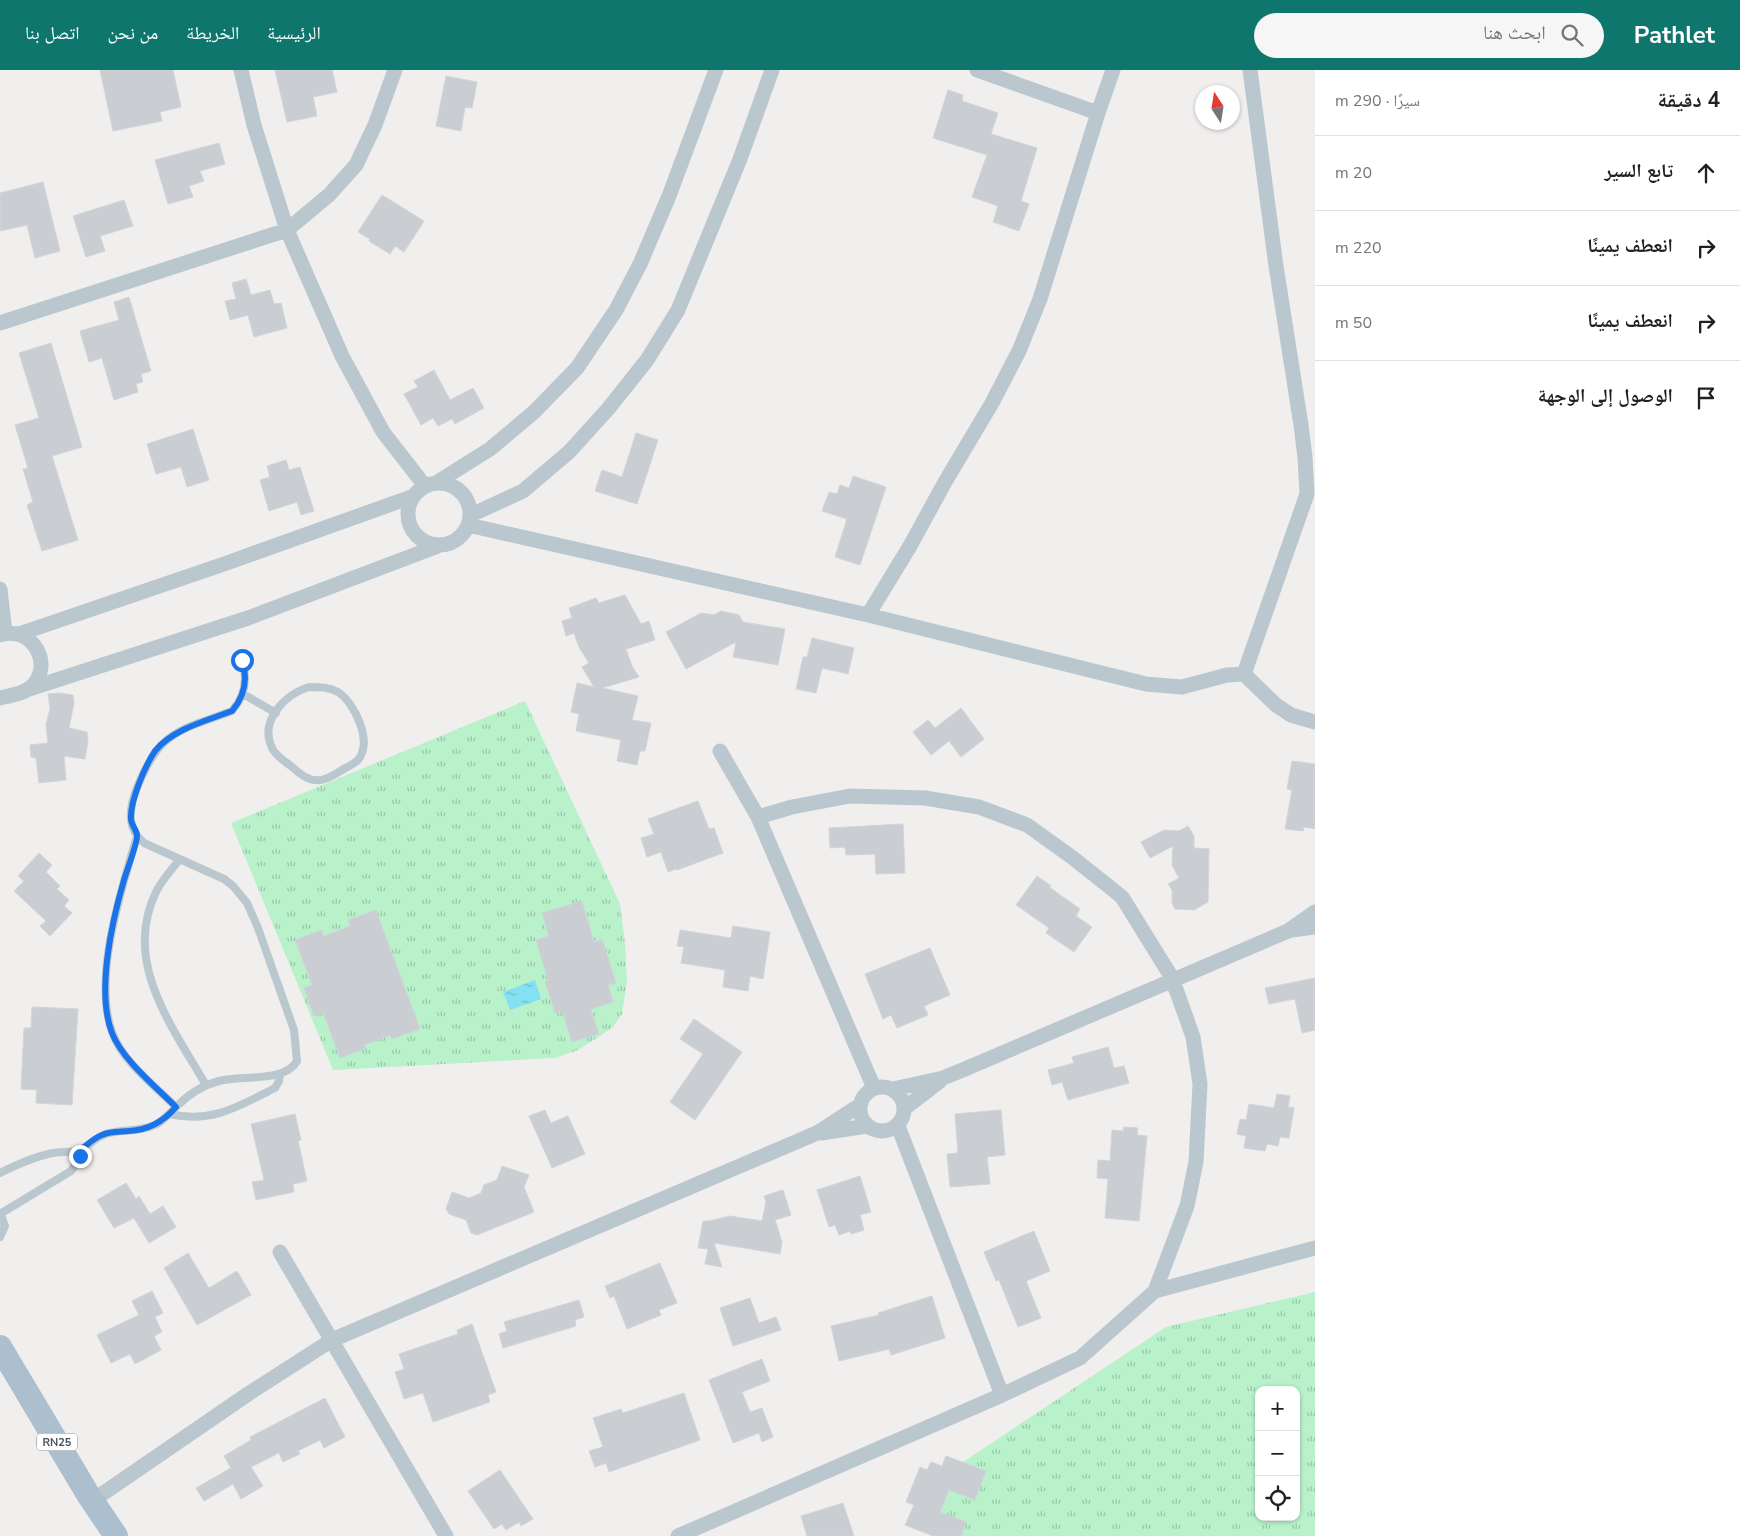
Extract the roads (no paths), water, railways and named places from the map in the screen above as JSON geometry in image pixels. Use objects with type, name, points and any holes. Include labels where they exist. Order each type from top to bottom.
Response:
[{"type":"main road","name":"RN25","points":[[0,1347],[92,1501],[116,1536]]},
{"type":"street","points":[[241,70],[254,125],[287,230],[342,356],[382,432],[425,489]]},
{"type":"street","points":[[0,323],[287,230],[329,195],[356,166],[375,125],[395,70]]},
{"type":"street","points":[[438,546],[420,539],[414,532],[409,524],[409,505],[425,489],[490,449],[534,412],[577,368],[616,310],[640,264],[669,196],[716,70]]},
{"type":"street","points":[[470,520],[523,491],[569,452],[608,409],[646,360],[678,310],[740,159],[772,70]]},
{"type":"street","points":[[977,70],[1098,113]]},
{"type":"street","points":[[868,615],[992,403],[1019,351],[1040,299],[1113,70]]},
{"type":"street","points":[[1244,674],[1307,494],[1301,425],[1276,266],[1250,70]]},
{"type":"street","points":[[3,695],[19,694],[29,689],[248,618],[438,546],[448,544],[464,534],[470,520],[469,504],[464,495],[456,488],[446,484],[425,489],[215,567],[8,634]]},
{"type":"street","points":[[470,520],[868,615],[1146,684],[1182,688],[1227,675],[1244,674],[1276,705],[1291,716],[1315,722]]},
{"type":"street","points":[[0,589],[8,634]]},
{"type":"street","points":[[8,634],[27,638],[35,645],[42,662],[36,681],[29,689]]},
{"type":"street","points":[[720,751],[758,817],[874,1088]]},
{"type":"street","points":[[758,817],[792,807],[850,796],[925,798],[979,807],[1027,826],[1073,858],[1122,898],[1172,981],[1194,1037],[1200,1084],[1196,1162],[1187,1206],[1155,1291]]},
{"type":"street","points":[[893,1089],[943,1078],[1288,931],[1315,912]]},
{"type":"street","points":[[1288,931],[1315,927]]},
{"type":"street","points":[[905,1108],[943,1078]]},
{"type":"street","points":[[92,1501],[248,1394],[332,1340],[817,1134],[860,1104],[865,1094],[874,1088],[884,1086],[893,1089],[902,1097],[905,1108],[904,1118],[898,1126],[888,1131],[877,1131],[867,1126],[861,1116],[860,1104]]},
{"type":"street","points":[[817,1134],[867,1126]]},
{"type":"street","points":[[898,1126],[1002,1395]]},
{"type":"street","points":[[678,1536],[1002,1395],[1080,1358],[1155,1291],[1315,1248]]},
{"type":"street","points":[[280,1252],[446,1536]]},
{"type":"lane","points":[[0,1173],[39,1156],[80,1150],[102,1135],[111,1132],[132,1131],[157,1124],[192,1093],[206,1085],[228,1079],[280,1074],[291,1068],[297,1061],[294,1030],[252,913],[241,894],[224,879],[144,843],[137,836],[131,821],[136,791],[154,753],[170,737],[181,731],[232,711],[243,694],[246,676],[242,660]]},
{"type":"lane","points":[[322,686],[335,690],[350,703],[360,725],[364,739],[361,754],[357,761],[332,776],[321,780],[308,779],[283,760],[272,748],[269,728],[276,713],[284,700],[302,689],[322,686]]},
{"type":"lane","points":[[243,694],[276,713]]},
{"type":"lane","points":[[137,836],[122,886],[109,950],[106,1006],[112,1034],[124,1054],[176,1107]]},
{"type":"lane","points":[[180,859],[160,884],[152,901],[146,927],[146,961],[149,977],[157,999],[206,1085]]},
{"type":"lane","points":[[170,1114],[196,1118],[218,1114],[274,1088],[279,1082],[280,1074]]},
{"type":"lane","points":[[0,1237],[5,1226],[0,1214],[71,1171],[78,1161],[80,1150]]},
{"type":"water","points":[[535,980],[541,999],[510,1010],[503,992]]}]
